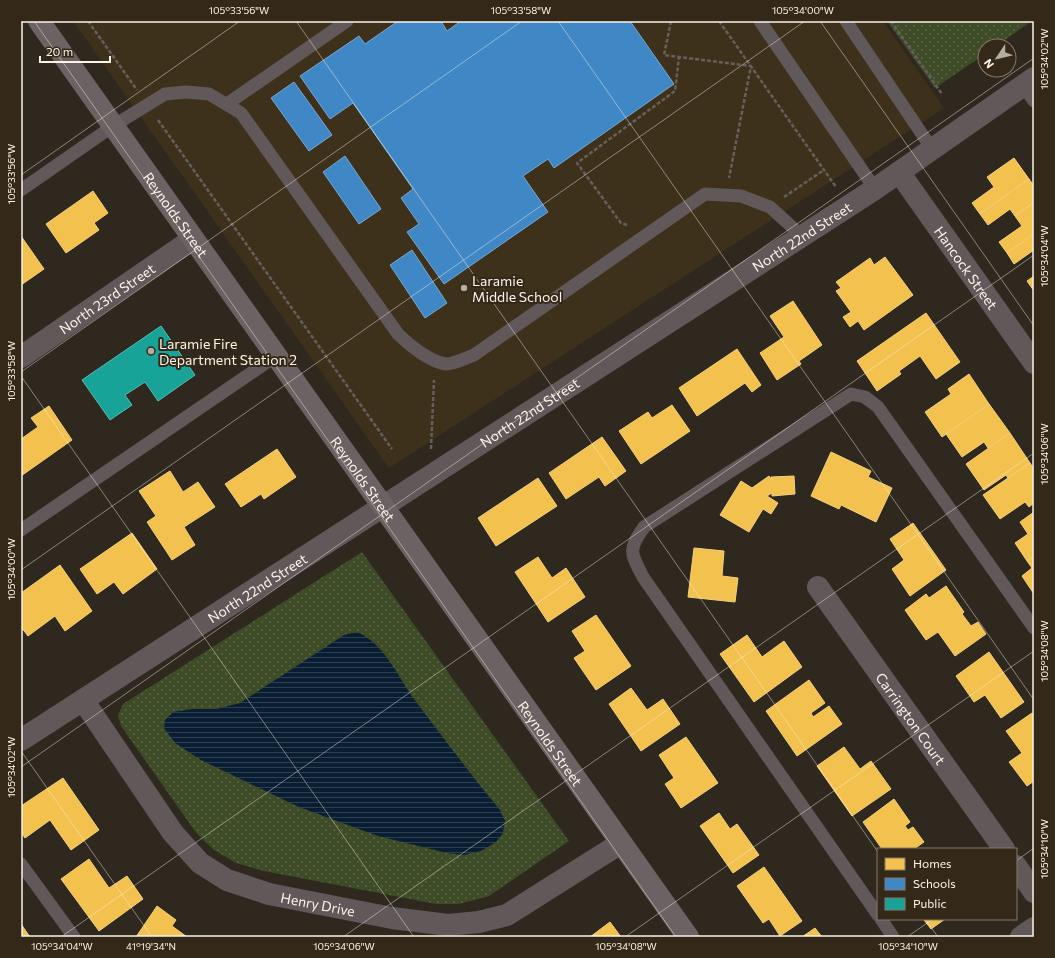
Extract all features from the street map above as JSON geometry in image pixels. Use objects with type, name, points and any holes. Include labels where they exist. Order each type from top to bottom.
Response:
[{"type":"main road","name":"Reynolds Street","points":[[39,21],[688,937]]},
{"type":"street","name":"North 22nd Street","points":[[21,740],[849,206],[932,149],[1030,88]]},
{"type":"street","name":"Hancock Street","points":[[899,172],[1034,363]]},
{"type":"street","name":"North 23rd Street","points":[[21,356],[193,239]]},
{"type":"street","name":"Carrington Court","points":[[818,587],[1003,848]]},
{"type":"street","name":"Henry Drive","points":[[83,700],[173,833],[200,863],[227,880],[269,894],[392,918],[448,925],[480,922],[507,915],[622,843]]},
{"type":"street","points":[[1017,867],[1034,892]]},
{"type":"street","points":[[1021,937],[1034,928]]},
{"type":"lane","points":[[227,104],[347,21]]},
{"type":"lane","points":[[760,21],[875,189]]},
{"type":"lane","points":[[846,21],[932,149]]},
{"type":"lane","points":[[21,190],[113,126],[165,94],[186,92],[209,94],[242,113],[398,334],[409,345],[425,356],[447,364],[474,355],[705,194],[741,196],[770,206],[802,236]]},
{"type":"lane","points":[[21,530],[276,356]]},
{"type":"lane","points":[[877,914],[643,577],[633,558],[633,543],[644,527],[851,394],[865,397],[878,407],[1034,628]]},
{"type":"lane","points":[[21,864],[74,937]]},
{"type":"lane","points":[[881,920],[893,937]]},
{"type":"path","points":[[88,21],[392,449]]},
{"type":"path","points":[[672,21],[664,56],[751,66]]},
{"type":"path","points":[[719,21],[849,206]]},
{"type":"path","points":[[891,21],[942,94]]},
{"type":"path","points":[[630,224],[626,226],[621,223],[577,163],[675,91],[679,57]]},
{"type":"path","points":[[729,181],[751,66]]},
{"type":"path","points":[[781,199],[824,170]]},
{"type":"path","points":[[430,476],[435,359]]},
{"type":"shaded area","name":"Laramie Middle School","points":[[73,21],[883,21],[944,108],[389,468]]},
{"type":"green space","points":[[887,21],[1032,21],[1008,38],[977,38],[977,59],[935,88]]},
{"type":"green space","points":[[362,552],[569,841],[489,896],[459,904],[436,904],[264,871],[236,863],[214,850],[197,834],[121,726],[118,715],[123,704]]},
{"type":"water","points":[[357,632],[367,637],[383,652],[414,699],[500,810],[505,821],[503,833],[496,842],[481,851],[464,855],[447,853],[378,836],[299,807],[201,760],[175,743],[164,728],[165,720],[173,712],[192,709],[216,709],[240,703],[344,635]]},
{"type":"building: Homes","points":[[1014,158],[1029,179],[980,214],[972,203],[994,187],[987,177]]},
{"type":"building: Homes","points":[[1029,179],[1034,186],[1034,202],[1015,216],[1010,209],[988,225],[980,214]]},
{"type":"building: Homes","points":[[93,191],[108,213],[94,223],[99,230],[66,253],[46,224]]},
{"type":"building: Homes","points":[[1034,202],[1034,234],[1007,253],[999,242],[1022,226],[1015,216]]},
{"type":"building: Homes","points":[[1034,234],[1034,250],[1014,264],[1007,253]]},
{"type":"building: Homes","points":[[21,236],[44,269],[21,285]]},
{"type":"building: Homes","points":[[885,257],[913,295],[864,330],[858,321],[850,327],[843,317],[851,312],[836,291],[841,288],[836,282],[870,258],[874,265]]},
{"type":"building: Homes","points":[[1034,276],[1034,291],[1027,281]]},
{"type":"building: Homes","points":[[793,301],[822,345],[799,361],[801,364],[777,380],[760,353],[784,337],[770,316]]},
{"type":"building: Homes","points":[[926,313],[960,362],[936,379],[920,356],[899,371],[901,374],[877,391],[857,361]]},
{"type":"building: Homes","points":[[737,349],[761,385],[752,392],[745,383],[697,416],[679,388]]},
{"type":"building: Homes","points":[[969,374],[989,404],[942,437],[925,412],[951,394],[948,389]]},
{"type":"building: Homes","points":[[989,404],[1010,433],[988,448],[984,442],[962,457],[946,434]]},
{"type":"building: Homes","points":[[672,405],[690,431],[641,464],[619,431],[648,412],[652,418]]},
{"type":"building: Homes","points":[[49,406],[72,440],[21,476],[21,439],[38,427],[31,418]]},
{"type":"building: Homes","points":[[1010,433],[1030,463],[1008,478],[1006,475],[984,490],[966,464]]},
{"type":"building: Homes","points":[[602,437],[626,471],[605,486],[599,477],[566,499],[549,473]]},
{"type":"building: Homes","points":[[277,449],[296,477],[264,499],[261,494],[241,507],[225,484]]},
{"type":"building: Homes","points":[[831,452],[871,471],[868,477],[892,488],[876,522],[841,505],[839,509],[811,496]]},
{"type":"building: Homes","points":[[1030,463],[1034,469],[1034,503],[1029,507],[1025,502],[1000,519],[983,495]]},
{"type":"building: Homes","points":[[170,471],[183,492],[198,482],[215,507],[184,527],[195,545],[172,560],[147,522],[156,516],[139,491]]},
{"type":"building: Homes","points":[[769,476],[772,480],[771,477],[794,476],[795,494],[772,496],[772,493],[767,496],[778,503],[771,514],[763,509],[749,532],[720,515],[741,481],[752,488]]},
{"type":"building: Homes","points":[[538,478],[557,506],[496,546],[478,518]]},
{"type":"building: Homes","points":[[1034,512],[1034,556],[1027,561],[1015,543],[1028,534],[1020,522]]},
{"type":"building: Homes","points":[[913,523],[946,570],[910,596],[892,569],[904,560],[890,539]]},
{"type":"building: Homes","points":[[132,533],[157,569],[123,594],[114,582],[97,594],[80,569]]},
{"type":"building: Homes","points":[[694,548],[724,551],[722,576],[738,578],[735,602],[688,597]]},
{"type":"building: Homes","points":[[1034,556],[1034,594],[1022,576],[1032,568],[1027,561]]},
{"type":"building: Homes","points":[[538,557],[552,578],[566,568],[585,597],[548,622],[515,572]]},
{"type":"building: Homes","points":[[60,565],[92,611],[65,631],[55,616],[28,636],[21,627],[21,593]]},
{"type":"building: Homes","points":[[946,586],[964,612],[962,614],[971,626],[978,622],[986,634],[955,656],[938,632],[926,640],[905,610],[926,594],[929,598]]},
{"type":"building: Homes","points":[[596,615],[631,666],[596,690],[574,658],[585,651],[572,631]]},
{"type":"building: Homes","points":[[747,635],[762,657],[784,641],[802,667],[754,702],[720,654]]},
{"type":"building: Homes","points":[[989,652],[1024,702],[1001,718],[985,695],[974,702],[956,676]]},
{"type":"building: Homes","points":[[809,680],[825,703],[811,713],[813,717],[829,706],[842,724],[797,756],[766,711]]},
{"type":"building: Homes","points":[[631,688],[647,710],[663,699],[680,724],[641,751],[609,704]]},
{"type":"building: Homes","points":[[1032,713],[1034,716],[1034,781],[1027,786],[1009,762],[1022,753],[1006,731]]},
{"type":"building: Homes","points":[[686,737],[718,783],[681,808],[665,784],[674,778],[659,755]]},
{"type":"building: Homes","points":[[844,747],[860,769],[871,761],[891,789],[852,816],[817,766]]},
{"type":"building: Homes","points":[[63,778],[99,830],[71,850],[50,820],[25,838],[21,832],[21,806]]},
{"type":"building: Homes","points":[[894,799],[910,822],[905,826],[908,830],[913,827],[924,842],[915,848],[881,848],[863,822]]},
{"type":"building: Homes","points":[[719,813],[730,829],[737,824],[759,855],[733,873],[700,826]]},
{"type":"building: Homes","points":[[89,859],[109,888],[127,876],[143,899],[99,931],[61,879]]},
{"type":"building: Homes","points":[[764,867],[802,921],[780,936],[769,919],[763,923],[737,886]]},
{"type":"building: Homes","points":[[157,906],[176,920],[172,926],[187,937],[136,937]]},
{"type":"building: Homes","points":[[924,920],[944,920],[931,929]]},
{"type":"building: Homes","points":[[610,922],[621,937],[590,937]]},
{"type":"building: Homes","points":[[21,924],[30,937],[21,937]]},
{"type":"building: Homes","points":[[815,928],[822,937],[802,937]]},
{"type":"building: Schools","name":"Laramie Middle School","points":[[398,21],[441,21],[447,31],[461,21],[630,21],[674,84],[554,168],[548,159],[523,176],[548,212],[444,284],[407,232],[419,224],[401,198],[413,189],[353,103],[330,119],[300,76],[359,36],[365,44]]},
{"type":"building: Schools","points":[[294,82],[332,135],[309,151],[271,98]]},
{"type":"building: Schools","points":[[345,156],[381,209],[359,224],[323,172]]},
{"type":"building: Schools","points":[[412,250],[447,303],[425,318],[390,265]]},
{"type":"building: Public","name":"Laramie Fire Department Station 2","points":[[161,326],[195,375],[158,401],[145,382],[125,395],[132,405],[110,420],[82,380]]},
{"type":"place","name":"Laramie Middle School","points":[[464,288]]},
{"type":"place","name":"Laramie Fire Department Station 2","points":[[151,351]]}]
